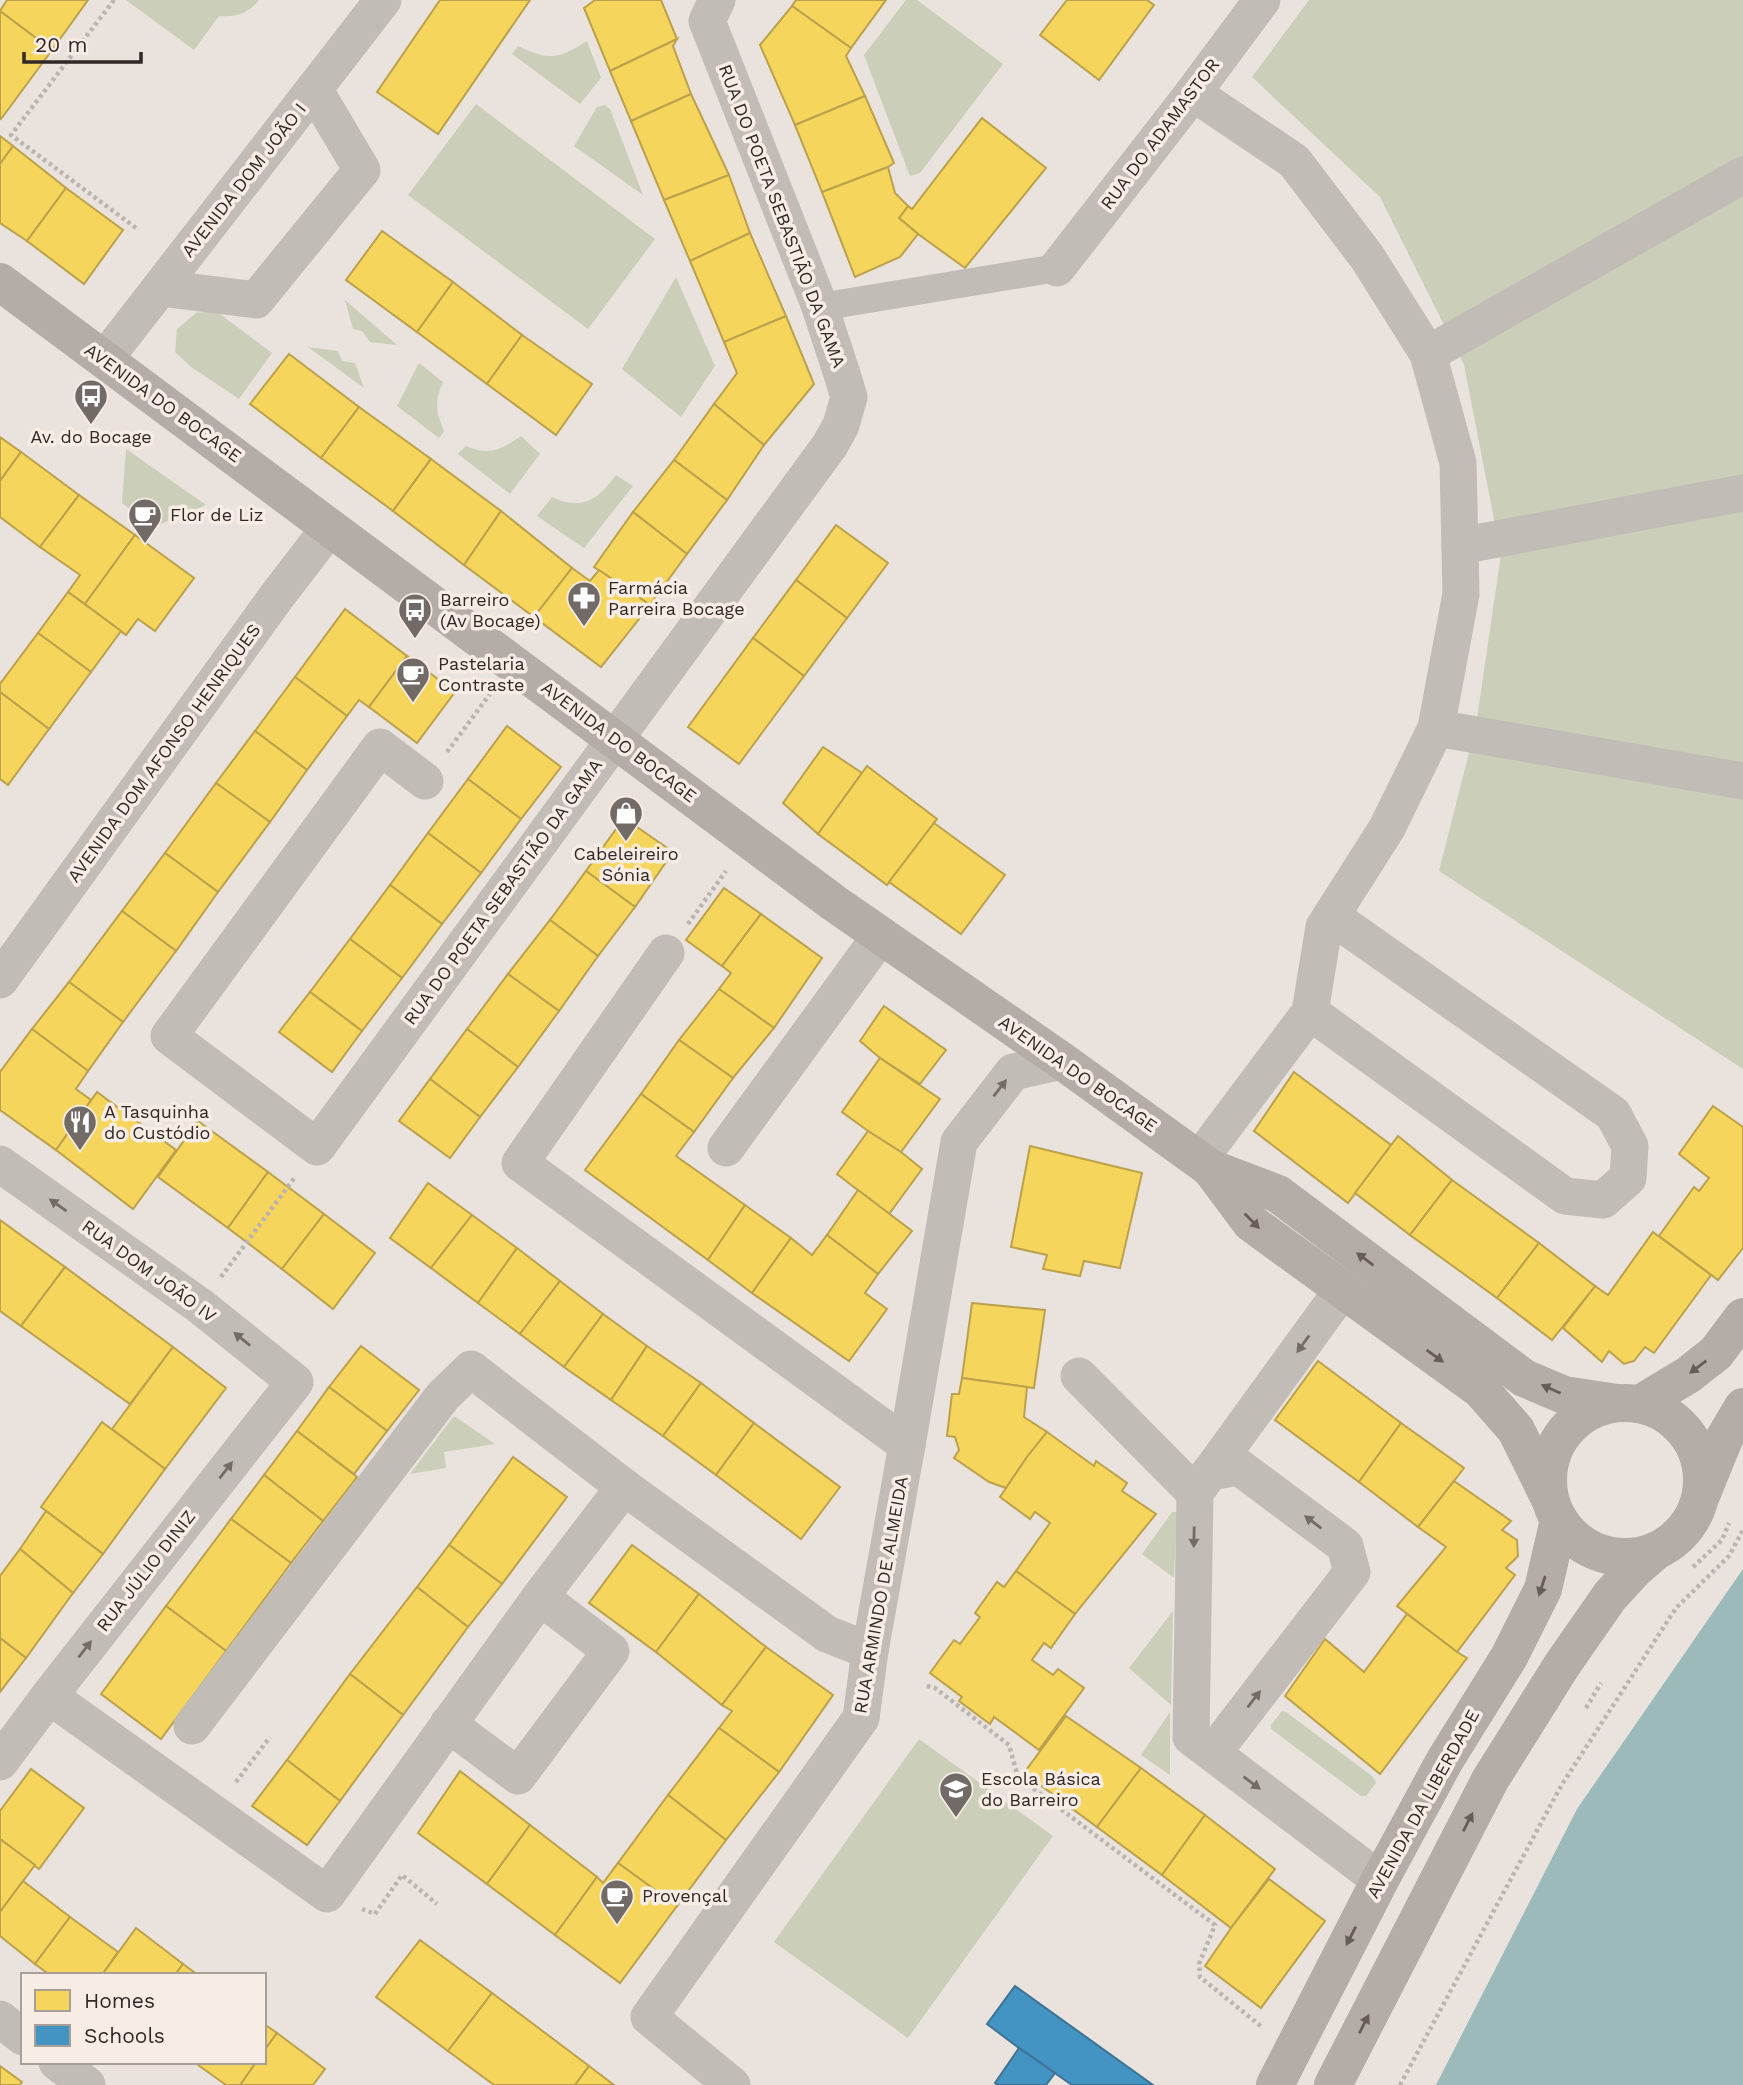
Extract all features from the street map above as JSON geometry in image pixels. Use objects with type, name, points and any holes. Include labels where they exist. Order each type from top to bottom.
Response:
[{"type":"main road","name":"AVENIDA DO BOCAGE","points":[[0,282],[834,903],[1205,1164],[1278,1194],[1524,1378],[1564,1395],[1628,1403]]},
{"type":"main road","name":"AVENIDA DO BOCAGE","points":[[1205,1164],[1251,1223],[1481,1390],[1516,1430],[1555,1509]]},
{"type":"main road","points":[[1657,1550],[1635,1556],[1613,1556],[1591,1550],[1573,1537],[1555,1509],[1548,1477],[1552,1455],[1562,1435],[1577,1419],[1596,1408],[1628,1403],[1688,1375],[1716,1353],[1743,1317]]},
{"type":"main road","points":[[1628,1403],[1660,1411],[1679,1424],[1700,1460],[1702,1480],[1715,1510]]},
{"type":"main road","points":[[1715,1510],[1724,1439],[1743,1407]]},
{"type":"main road","name":"AVENIDA DA LIBERDADE","points":[[1275,2085],[1380,1880],[1445,1760],[1509,1657],[1543,1589],[1555,1509]]},
{"type":"main road","points":[[1333,2085],[1490,1780],[1562,1665],[1609,1596],[1634,1570],[1676,1538],[1691,1520],[1715,1510]]},
{"type":"street","name":"AVENIDA DOM JOÃO I","points":[[104,360],[383,0]]},
{"type":"street","name":"RUA DO POETA SEBASTIÃO DA GAMA","points":[[317,1147],[830,445],[841,425],[849,397],[820,307],[708,21],[717,0]]},
{"type":"street","name":"RUA DO ADAMASTOR","points":[[1057,268],[1262,0]]},
{"type":"street","points":[[160,288],[256,300],[362,170],[314,89]]},
{"type":"street","points":[[1193,93],[1294,161],[1367,257],[1428,354],[1458,463],[1461,594],[1436,728],[1387,828],[1324,927],[1310,1012],[1205,1164]]},
{"type":"street","points":[[1428,354],[1743,175]]},
{"type":"street","points":[[820,307],[1057,268]]},
{"type":"street","points":[[1460,546],[1743,493]]},
{"type":"street","name":"AVENIDA DOM AFONSO HENRIQUES","points":[[0,980],[277,596],[330,527]]},
{"type":"street","points":[[1436,728],[1743,781]]},
{"type":"street","points":[[317,1147],[169,1036],[380,747],[425,780]]},
{"type":"street","points":[[1310,1012],[1565,1196],[1604,1200],[1628,1178],[1630,1146],[1613,1114],[1331,916]]},
{"type":"street","points":[[726,1148],[881,935]]},
{"type":"street","points":[[666,953],[520,1163],[907,1445]]},
{"type":"street","name":"RUA ARMINDO DE ALMEIDA","points":[[732,2085],[649,2017],[862,1718],[870,1651],[959,1142],[1013,1072],[1062,1061]]},
{"type":"street","name":"RUA DOM JOÃO IV","points":[[0,1164],[200,1306],[295,1382]]},
{"type":"street","points":[[1343,1289],[1202,1482],[1191,1737],[1380,1880]]},
{"type":"street","points":[[192,1726],[443,1396],[471,1369],[624,1488],[827,1634],[870,1651]]},
{"type":"street","points":[[1079,1376],[1202,1482]]},
{"type":"street","name":"RUA JÚLIO DINIZ","points":[[0,1762],[48,1696],[295,1382]]},
{"type":"street","points":[[1202,1482],[1239,1467],[1345,1546],[1352,1572],[1213,1753]]},
{"type":"street","points":[[48,1696],[327,1894],[540,1597],[624,1488]]},
{"type":"street","points":[[448,1724],[518,1776],[611,1651],[540,1597]]},
{"type":"street","points":[[0,2019],[21,2035]]},
{"type":"street","points":[[60,2064],[87,2085]]},
{"type":"path","points":[[114,0],[11,135],[136,228]]},
{"type":"path","points":[[425,780],[514,663]]},
{"type":"path","points":[[666,953],[749,839]]},
{"type":"path","points":[[200,1306],[317,1147]]},
{"type":"path","points":[[1692,1569],[1721,1540],[1715,1510]]},
{"type":"path","points":[[1400,2085],[1561,1786],[1676,1608],[1728,1556],[1743,1530]]},
{"type":"path","points":[[1585,1709],[1607,1675]]},
{"type":"path","points":[[926,1686],[935,1688],[1009,1745],[1018,1777],[1215,1925],[1199,1964],[1200,1978],[1272,2035]]},
{"type":"path","points":[[234,1784],[270,1737]]},
{"type":"path","points":[[375,1914],[402,1875],[437,1904]]},
{"type":"green space","points":[[126,0],[259,0],[241,14],[219,16],[194,50]]},
{"type":"green space","points":[[906,0],[917,0],[1003,64],[920,173],[910,176],[864,55]]},
{"type":"green space","points":[[1309,0],[1743,0],[1743,1069],[1439,871],[1476,725],[1501,555],[1464,365],[1380,197],[1252,77]]},
{"type":"green space","points":[[587,41],[601,78],[580,104],[512,54],[518,46],[538,54],[554,56]]},
{"type":"green space","points":[[476,104],[655,239],[588,329],[408,195]]},
{"type":"green space","points":[[605,105],[610,109],[643,195],[574,146],[597,107]]},
{"type":"green space","points":[[676,277],[715,366],[681,417],[622,369]]},
{"type":"green space","points":[[345,300],[397,345],[370,342],[362,331],[353,329]]},
{"type":"green space","points":[[216,311],[272,353],[239,399],[191,367],[175,352],[177,329],[196,313]]},
{"type":"green space","points":[[308,347],[338,351],[342,361],[355,363],[364,388]]},
{"type":"green space","points":[[419,363],[443,382],[437,406],[444,431],[439,438],[397,406]]},
{"type":"green space","points":[[521,436],[540,454],[510,494],[458,454],[466,446],[481,451],[495,450]]},
{"type":"green space","points":[[126,449],[206,505],[154,527],[122,503]]},
{"type":"green space","points":[[616,475],[633,486],[584,548],[537,516],[552,497],[581,503],[596,497]]},
{"type":"green space","points":[[454,1416],[495,1444],[444,1452],[446,1468],[410,1474]]},
{"type":"green space","points":[[1172,1512],[1177,1512],[1174,1578],[1142,1554]]},
{"type":"green space","points":[[1173,1611],[1171,1705],[1129,1668]]},
{"type":"green space","points":[[1282,1711],[1372,1776],[1376,1783],[1366,1796],[1361,1796],[1271,1729]]},
{"type":"green space","points":[[1170,1712],[1170,1775],[1141,1755]]},
{"type":"green space","points":[[919,1739],[1053,1836],[908,2038],[774,1942]]},
{"type":"water","points":[[1743,1569],[1743,2085],[1436,2085],[1577,1809]]},
{"type":"building: Homes","points":[[7,0],[88,0],[52,50],[0,11]]},
{"type":"building: Homes","points":[[440,0],[530,0],[438,134],[377,92]]},
{"type":"building: Homes","points":[[595,0],[661,0],[677,39],[610,71],[584,8]]},
{"type":"building: Homes","points":[[796,0],[886,0],[851,48],[792,6]]},
{"type":"building: Homes","points":[[1067,0],[1147,0],[1154,5],[1099,80],[1040,35]]},
{"type":"building: Homes","points":[[792,6],[851,48],[846,56],[865,96],[795,125],[760,45]]},
{"type":"building: Homes","points":[[0,11],[52,50],[1,119],[0,118]]},
{"type":"building: Homes","points":[[677,39],[673,46],[691,94],[631,121],[610,71]]},
{"type":"building: Homes","points":[[691,94],[729,175],[664,200],[631,121]]},
{"type":"building: Homes","points":[[865,96],[894,163],[822,192],[795,125]]},
{"type":"building: Homes","points":[[982,118],[1046,168],[965,268],[899,218],[908,206],[912,209]]},
{"type":"building: Homes","points":[[0,136],[13,146],[0,164]]},
{"type":"building: Homes","points":[[13,146],[66,188],[27,241],[0,223],[0,164]]},
{"type":"building: Homes","points":[[888,167],[895,193],[908,206],[899,218],[918,234],[900,257],[855,277],[822,192]]},
{"type":"building: Homes","points":[[729,175],[750,233],[690,261],[664,200]]},
{"type":"building: Homes","points":[[66,188],[123,230],[84,284],[27,241]]},
{"type":"building: Homes","points":[[382,231],[453,282],[417,332],[346,280]]},
{"type":"building: Homes","points":[[750,233],[786,316],[724,342],[690,261]]},
{"type":"building: Homes","points":[[453,282],[522,335],[487,384],[417,332]]},
{"type":"building: Homes","points":[[786,316],[814,384],[764,445],[714,404],[737,373],[724,342]]},
{"type":"building: Homes","points":[[522,335],[592,384],[556,435],[487,384]]},
{"type":"building: Homes","points":[[289,354],[359,407],[321,458],[250,404]]},
{"type":"building: Homes","points":[[714,404],[764,445],[727,500],[674,460]]},
{"type":"building: Homes","points":[[359,407],[431,459],[393,511],[321,458]]},
{"type":"building: Homes","points":[[0,437],[21,452],[0,481]]},
{"type":"building: Homes","points":[[21,452],[79,495],[40,547],[0,517],[0,481]]},
{"type":"building: Homes","points":[[431,459],[501,511],[464,565],[393,511]]},
{"type":"building: Homes","points":[[674,460],[727,500],[687,554],[633,512]]},
{"type":"building: Homes","points":[[79,495],[135,535],[85,604],[68,592],[80,575],[40,547]]},
{"type":"building: Homes","points":[[501,511],[572,568],[534,617],[464,565]]},
{"type":"building: Homes","points":[[633,512],[687,554],[650,605],[594,567]]},
{"type":"building: Homes","points":[[836,525],[888,563],[847,618],[796,580]]},
{"type":"building: Homes","points":[[135,535],[194,578],[155,631],[138,619],[126,635],[85,604]]},
{"type":"building: Homes","points":[[572,568],[590,581],[599,570],[650,605],[601,667],[534,617]]},
{"type":"building: Homes","points":[[796,580],[847,618],[804,676],[753,638]]},
{"type":"building: Homes","points":[[68,592],[121,631],[91,672],[38,633]]},
{"type":"building: Homes","points":[[345,609],[407,656],[369,707],[359,700],[347,716],[295,677]]},
{"type":"building: Homes","points":[[38,633],[91,672],[49,729],[0,692],[0,684]]},
{"type":"building: Homes","points":[[753,638],[804,676],[739,764],[688,727]]},
{"type":"building: Homes","points":[[407,656],[455,692],[417,743],[369,707]]},
{"type":"building: Homes","points":[[295,677],[347,716],[307,770],[255,731]]},
{"type":"building: Homes","points":[[0,692],[49,729],[8,785],[0,779]]},
{"type":"building: Homes","points":[[507,726],[561,767],[521,819],[468,779]]},
{"type":"building: Homes","points":[[255,731],[307,770],[270,822],[216,783]]},
{"type":"building: Homes","points":[[823,747],[862,773],[818,834],[783,803]]},
{"type":"building: Homes","points":[[867,766],[937,819],[887,885],[818,834]]},
{"type":"building: Homes","points":[[468,779],[521,819],[481,873],[428,833]]},
{"type":"building: Homes","points":[[216,783],[270,822],[218,892],[165,853]]},
{"type":"building: Homes","points":[[624,818],[673,852],[635,907],[586,871]]},
{"type":"building: Homes","points":[[934,823],[1005,875],[961,934],[889,882]]},
{"type":"building: Homes","points":[[428,833],[481,873],[442,924],[390,885]]},
{"type":"building: Homes","points":[[165,853],[218,892],[176,951],[122,911]]},
{"type":"building: Homes","points":[[586,871],[635,907],[598,956],[550,920]]},
{"type":"building: Homes","points":[[390,885],[442,924],[402,978],[350,939]]},
{"type":"building: Homes","points":[[724,888],[761,914],[722,966],[686,940]]},
{"type":"building: Homes","points":[[122,911],[176,951],[123,1022],[69,982]]},
{"type":"building: Homes","points":[[761,914],[822,958],[774,1028],[719,989],[731,973],[722,966]]},
{"type":"building: Homes","points":[[550,920],[598,956],[559,1011],[508,974]]},
{"type":"building: Homes","points":[[350,939],[402,978],[362,1031],[310,992]]},
{"type":"building: Homes","points":[[508,974],[559,1011],[518,1067],[467,1029]]},
{"type":"building: Homes","points":[[69,982],[123,1022],[88,1071],[32,1029]]},
{"type":"building: Homes","points":[[719,989],[774,1028],[733,1078],[679,1040]]},
{"type":"building: Homes","points":[[310,992],[362,1031],[332,1072],[279,1032]]},
{"type":"building: Homes","points":[[884,1006],[946,1050],[920,1084],[880,1058],[860,1041]]},
{"type":"building: Homes","points":[[32,1029],[88,1071],[76,1089],[91,1100],[56,1150],[0,1110],[0,1072]]},
{"type":"building: Homes","points":[[467,1029],[518,1067],[480,1117],[430,1079]]},
{"type":"building: Homes","points":[[679,1040],[733,1078],[694,1132],[641,1094]]},
{"type":"building: Homes","points":[[880,1058],[940,1099],[901,1152],[842,1112]]},
{"type":"building: Homes","points":[[1294,1072],[1391,1145],[1348,1203],[1254,1131]]},
{"type":"building: Homes","points":[[430,1079],[480,1117],[450,1158],[399,1121]]},
{"type":"building: Homes","points":[[97,1092],[176,1150],[133,1209],[56,1150]]},
{"type":"building: Homes","points":[[641,1094],[694,1132],[676,1156],[745,1205],[708,1260],[585,1170]]},
{"type":"building: Homes","points":[[1713,1106],[1743,1127],[1743,1248],[1718,1280],[1659,1236],[1694,1187],[1699,1191],[1709,1178],[1679,1154]]},
{"type":"building: Homes","points":[[198,1121],[268,1172],[228,1228],[158,1177]]},
{"type":"building: Homes","points":[[868,1131],[922,1169],[889,1214],[837,1174]]},
{"type":"building: Homes","points":[[1398,1136],[1452,1180],[1410,1235],[1355,1193]]},
{"type":"building: Homes","points":[[1030,1146],[1142,1173],[1120,1268],[1084,1261],[1080,1276],[1043,1269],[1047,1255],[1011,1247]]},
{"type":"building: Homes","points":[[268,1172],[324,1214],[282,1269],[228,1228]]},
{"type":"building: Homes","points":[[1452,1180],[1539,1243],[1497,1298],[1410,1235]]},
{"type":"building: Homes","points":[[428,1183],[472,1215],[431,1268],[390,1238]]},
{"type":"building: Homes","points":[[858,1190],[912,1231],[878,1274],[827,1235]]},
{"type":"building: Homes","points":[[745,1205],[791,1238],[752,1293],[708,1260]]},
{"type":"building: Homes","points":[[324,1214],[375,1253],[333,1309],[282,1269]]},
{"type":"building: Homes","points":[[472,1215],[517,1248],[478,1303],[431,1268]]},
{"type":"building: Homes","points":[[0,1220],[65,1267],[21,1326],[0,1311]]},
{"type":"building: Homes","points":[[1653,1232],[1711,1275],[1654,1353],[1645,1347],[1634,1361],[1624,1364],[1609,1351],[1602,1362],[1563,1328],[1595,1286],[1608,1295]]},
{"type":"building: Homes","points":[[827,1235],[878,1274],[865,1293],[887,1309],[849,1361],[752,1293],[791,1238],[812,1255]]},
{"type":"building: Homes","points":[[1539,1243],[1595,1286],[1552,1340],[1497,1298]]},
{"type":"building: Homes","points":[[517,1248],[560,1281],[520,1334],[478,1303]]},
{"type":"building: Homes","points":[[65,1267],[173,1347],[130,1404],[21,1326]]},
{"type":"building: Homes","points":[[560,1281],[603,1314],[564,1367],[520,1334]]},
{"type":"building: Homes","points":[[972,1303],[1045,1310],[1034,1388],[962,1378]]},
{"type":"building: Homes","points":[[603,1314],[647,1346],[611,1400],[564,1367]]},
{"type":"building: Homes","points":[[361,1346],[419,1390],[387,1431],[329,1387]]},
{"type":"building: Homes","points":[[647,1346],[701,1383],[663,1436],[611,1400]]},
{"type":"building: Homes","points":[[173,1347],[226,1388],[165,1469],[112,1429]]},
{"type":"building: Homes","points":[[1318,1361],[1401,1423],[1359,1482],[1275,1420]]},
{"type":"building: Homes","points":[[962,1378],[1027,1387],[1024,1417],[1047,1432],[1006,1488],[989,1482],[954,1458],[959,1450],[955,1437],[947,1436],[952,1394],[959,1394]]},
{"type":"building: Homes","points":[[701,1383],[754,1423],[716,1475],[663,1436]]},
{"type":"building: Homes","points":[[329,1387],[387,1431],[354,1474],[297,1431]]},
{"type":"building: Homes","points":[[102,1422],[165,1469],[103,1554],[41,1507]]},
{"type":"building: Homes","points":[[754,1423],[840,1487],[801,1539],[716,1475]]},
{"type":"building: Homes","points":[[1401,1423],[1464,1468],[1418,1527],[1359,1482]]},
{"type":"building: Homes","points":[[297,1431],[357,1477],[323,1521],[264,1475]]},
{"type":"building: Homes","points":[[1047,1432],[1094,1466],[1096,1461],[1127,1483],[1122,1491],[1156,1514],[1075,1614],[1016,1571],[1050,1523],[1035,1512],[1030,1519],[1000,1497]]},
{"type":"building: Homes","points":[[513,1457],[567,1497],[502,1584],[449,1545]]},
{"type":"building: Homes","points":[[264,1475],[323,1521],[291,1563],[231,1519]]},
{"type":"building: Homes","points":[[1454,1481],[1511,1521],[1502,1530],[1517,1540],[1518,1556],[1506,1568],[1515,1575],[1457,1652],[1397,1606],[1446,1547],[1418,1527]]},
{"type":"building: Homes","points":[[46,1511],[103,1554],[73,1593],[20,1549]]},
{"type":"building: Homes","points":[[231,1519],[291,1563],[226,1651],[166,1606]]},
{"type":"building: Homes","points":[[449,1545],[502,1584],[468,1627],[417,1587]]},
{"type":"building: Homes","points":[[632,1545],[699,1594],[656,1652],[589,1603]]},
{"type":"building: Homes","points":[[20,1549],[73,1593],[26,1658],[0,1638],[0,1576]]},
{"type":"building: Homes","points":[[1016,1571],[1075,1614],[1051,1648],[1044,1643],[1032,1660],[1053,1675],[1058,1669],[1084,1688],[1039,1750],[994,1717],[990,1724],[959,1701],[962,1697],[930,1673],[954,1640],[960,1644],[980,1617],[975,1613],[997,1582],[1004,1587]]},
{"type":"building: Homes","points":[[417,1587],[468,1627],[403,1715],[350,1674]]},
{"type":"building: Homes","points":[[699,1594],[766,1647],[722,1705],[656,1652]]},
{"type":"building: Homes","points":[[166,1606],[226,1651],[161,1739],[101,1694]]},
{"type":"building: Homes","points":[[1407,1614],[1467,1658],[1380,1774],[1285,1696],[1325,1639],[1364,1672]]},
{"type":"building: Homes","points":[[0,1638],[26,1658],[0,1692]]},
{"type":"building: Homes","points":[[766,1647],[833,1695],[779,1772],[719,1728],[732,1711],[722,1705]]},
{"type":"building: Homes","points":[[350,1674],[403,1715],[340,1801],[287,1760]]},
{"type":"building: Homes","points":[[1066,1716],[1141,1768],[1097,1827],[1024,1773]]},
{"type":"building: Homes","points":[[719,1728],[779,1772],[726,1840],[668,1795]]},
{"type":"building: Homes","points":[[287,1760],[340,1801],[307,1845],[252,1806]]},
{"type":"building: Homes","points":[[1141,1768],[1205,1815],[1162,1875],[1097,1827]]},
{"type":"building: Homes","points":[[31,1769],[84,1808],[39,1869],[0,1839],[0,1811]]},
{"type":"building: Homes","points":[[460,1771],[530,1825],[487,1884],[418,1833]]},
{"type":"building: Homes","points":[[668,1795],[726,1840],[677,1906],[618,1863]]},
{"type":"building: Homes","points":[[1205,1815],[1275,1869],[1231,1928],[1162,1875]]},
{"type":"building: Homes","points":[[530,1825],[597,1877],[555,1935],[487,1884]]},
{"type":"building: Homes","points":[[0,1839],[35,1865],[0,1912]]},
{"type":"building: Homes","points":[[618,1863],[677,1906],[620,1983],[555,1935],[597,1877],[603,1883]]},
{"type":"building: Homes","points":[[1269,1879],[1325,1921],[1261,2008],[1205,1966]]},
{"type":"building: Homes","points":[[23,1881],[70,1917],[35,1964],[0,1936],[0,1912]]},
{"type":"building: Homes","points":[[70,1917],[118,1952],[103,1973],[47,1973],[35,1964]]},
{"type":"building: Homes","points":[[136,1928],[183,1964],[176,1973],[103,1973]]},
{"type":"building: Homes","points":[[420,1940],[492,1993],[448,2051],[376,1997]]},
{"type":"building: Homes","points":[[183,1964],[195,1973],[176,1973]]},
{"type":"building: Homes","points":[[492,1993],[589,2066],[575,2085],[494,2085],[448,2051]]},
{"type":"building: Homes","points":[[266,2025],[277,2033],[266,2048]]},
{"type":"building: Homes","points":[[277,2033],[325,2069],[313,2085],[240,2085],[255,2064],[266,2064],[266,2048]]},
{"type":"building: Homes","points":[[197,2064],[255,2064],[240,2085],[226,2085]]},
{"type":"building: Homes","points":[[0,2066],[22,2082],[20,2085],[0,2085]]},
{"type":"building: Homes","points":[[589,2066],[614,2085],[575,2085]]},
{"type":"building: Schools","points":[[1015,1986],[1153,2085],[1072,2085],[1019,2048],[987,2024]]},
{"type":"building: Schools","points":[[1019,2048],[1055,2073],[1046,2085],[995,2083]]},
{"type":"place","name":"Av. do Bocage","points":[[91,426]]},
{"type":"place","name":"Flor de Liz","points":[[145,545]]},
{"type":"place","name":"Farmácia Parreira Bocage","points":[[584,628]]},
{"type":"place","name":"Barreiro (Av Bocage)","points":[[415,640]]},
{"type":"place","name":"Pastelaria Contraste","points":[[413,704]]},
{"type":"place","name":"Cabeleireiro Sónia","points":[[626,843]]},
{"type":"place","name":"A Tasquinha do Custódio","points":[[80,1152]]},
{"type":"place","name":"Escola Básica do Barreiro","points":[[956,1819]]},
{"type":"place","name":"Provençal","points":[[617,1926]]}]
